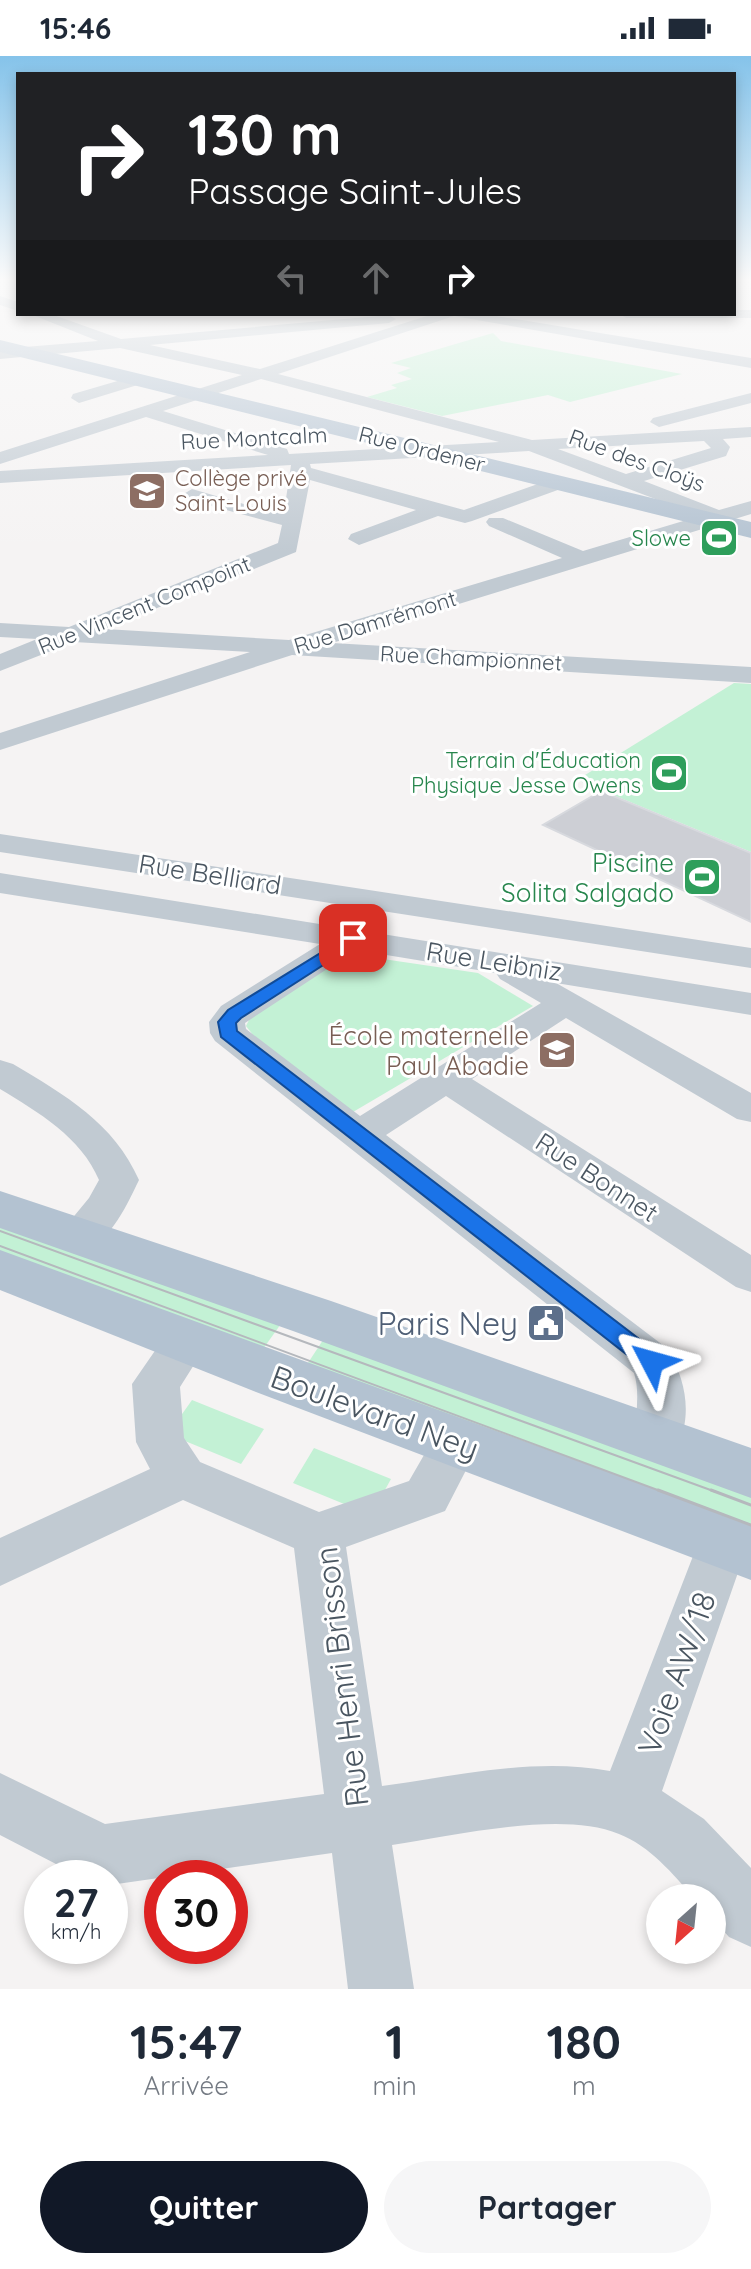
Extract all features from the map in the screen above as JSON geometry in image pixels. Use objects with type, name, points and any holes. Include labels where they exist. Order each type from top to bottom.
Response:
[{"type":"main road","name":"Rue Ordener","points":[[107,372],[751,530]]},
{"type":"main road","points":[[0,1209],[77,1238],[312,1316],[751,1473]]},
{"type":"main road","name":"Boulevard Ney","points":[[0,1269],[737,1547]]},
{"type":"street","name":"Rue des Cloÿs","points":[[249,372],[531,445],[704,510],[713,515],[710,520]]},
{"type":"street","points":[[0,458],[269,372]]},
{"type":"street","points":[[79,398],[138,380]]},
{"type":"street","points":[[597,441],[751,398]]},
{"type":"street","points":[[148,412],[300,466],[465,517],[559,483]]},
{"type":"street","name":"Rue Montcalm","points":[[0,477],[300,466],[431,452],[751,432]]},
{"type":"street","points":[[633,478],[719,452],[721,447],[708,435]]},
{"type":"street","points":[[192,495],[271,518],[292,519],[300,466]]},
{"type":"street","name":"Rue Damrémont","points":[[0,742],[292,647],[751,507]]},
{"type":"street","points":[[359,539],[437,509]]},
{"type":"street","name":"Rue Vincent Compoint","points":[[0,663],[288,547],[292,519]]},
{"type":"street","points":[[496,522],[583,559]]},
{"type":"street","name":"Rue Championnet","points":[[0,630],[751,675]]},
{"type":"street","name":"Rue Belliard","points":[[0,843],[751,958]]},
{"type":"street","name":"Rue Leibniz","points":[[0,883],[751,1004]]},
{"type":"street","points":[[353,938],[227,1022],[228,1033],[652,1362],[662,1383],[665,1401],[658,1439]]},
{"type":"street","points":[[497,962],[564,1004],[751,1110]]},
{"type":"street","points":[[359,1134],[564,1004]]},
{"type":"street","points":[[0,1072],[67,1113],[115,1166],[119,1180],[105,1207],[77,1238]]},
{"type":"street","name":"Rue Bonnet","points":[[444,1078],[751,1276]]},
{"type":"street","points":[[186,1341],[156,1384],[160,1442],[182,1477],[318,1535]]},
{"type":"street","name":"Rue Henri Brisson","points":[[381,1989],[318,1535],[427,1496],[456,1443]]},
{"type":"street","points":[[0,1563],[182,1477]]},
{"type":"street","name":"Voie AW/18","points":[[627,1804],[737,1547]]},
{"type":"street","points":[[0,1803],[102,1855],[535,1795],[597,1796],[627,1804],[660,1822],[684,1841],[751,1915]]},
{"type":"green space","points":[[397,373],[682,374],[570,402],[548,395],[442,416],[367,397],[397,388],[391,385],[412,379]]},
{"type":"green space","name":"Terrain d'Éducation Physique Jesse Owens","points":[[734,683],[751,684],[751,852],[577,780]]},
{"type":"green space","points":[[349,954],[478,973],[533,1006],[353,1112],[253,1035],[246,1026],[251,1016]]},
{"type":"green space","points":[[0,1221],[283,1321],[258,1356],[0,1255]]},
{"type":"green space","points":[[325,1337],[751,1495],[751,1535],[302,1372]]},
{"type":"green space","points":[[192,1400],[264,1429],[241,1464],[168,1434]]},
{"type":"green space","points":[[314,1448],[391,1479],[371,1515],[293,1483]]},
{"type":"building","name":"Piscine Solita Salgado","points":[[601,791],[751,853],[751,922],[543,825]]},
{"type":"tram line","points":[[0,1231],[716,1492]]},
{"type":"tram line","points":[[0,1246],[663,1492]]},
{"type":"tram line","points":[[658,1490],[751,1525]]},
{"type":"tram line","points":[[711,1490],[751,1505]]},
{"type":"place","name":"Collège privé Saint-Louis","points":[[147,491]]},
{"type":"place","name":"Slowe","points":[[719,538]]},
{"type":"place","name":"Terrain d'Éducation Physique Jesse Owens","points":[[669,773]]},
{"type":"place","name":"Piscine Solita Salgado","points":[[702,877]]},
{"type":"place","name":"École maternelle Paul Abadie","points":[[557,1050]]},
{"type":"place","name":"Paris Ney","points":[[546,1323]]},
{"type":"route","points":[[353,938],[234,1014],[227,1022],[228,1033],[652,1362]]}]
